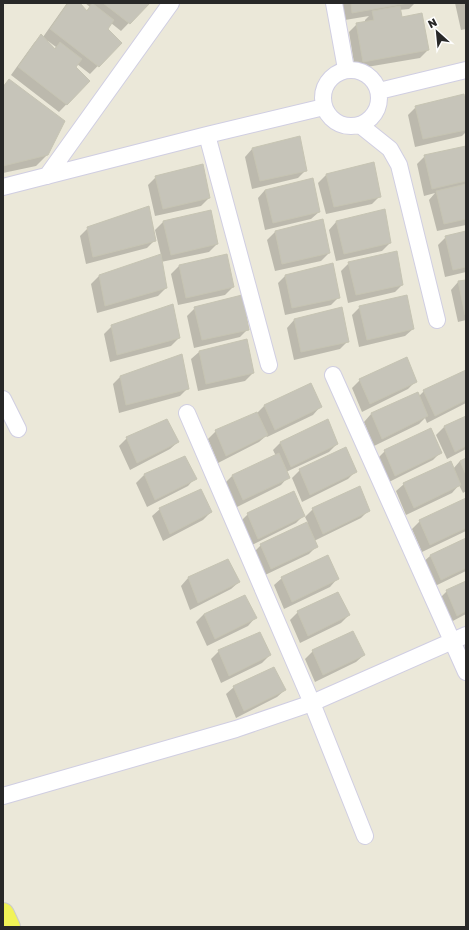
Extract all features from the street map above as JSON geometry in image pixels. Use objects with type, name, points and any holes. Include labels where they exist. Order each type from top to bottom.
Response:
[{"type":"main road","points":[[3,914],[9,927]]},
{"type":"lane","points":[[47,176],[172,3]]},
{"type":"lane","points":[[334,3],[346,69]]},
{"type":"lane","points":[[346,69],[354,69],[367,74],[376,83],[379,91],[380,100],[378,108],[368,121],[360,125],[342,125],[335,121],[328,115],[322,98],[324,88],[329,80],[336,73],[346,69]]},
{"type":"lane","points":[[379,91],[466,70]]},
{"type":"lane","points":[[3,187],[324,107]]},
{"type":"lane","points":[[360,125],[390,149],[399,165],[437,320]]},
{"type":"lane","points":[[207,135],[268,365]]},
{"type":"lane","points":[[333,375],[459,638],[466,672]]},
{"type":"lane","points":[[3,399],[18,429]]},
{"type":"lane","points":[[187,414],[312,703],[365,836]]},
{"type":"lane","points":[[3,796],[236,729],[312,703],[459,638]]},
{"type":"building","points":[[68,3],[80,3],[87,11],[92,3],[114,20],[108,29],[122,43],[99,67],[50,29]]},
{"type":"building","points":[[103,3],[150,3],[130,24]]},
{"type":"building","points":[[351,3],[408,3],[352,13]]},
{"type":"building","points":[[400,6],[402,17],[422,13],[429,50],[363,62],[356,23],[374,20],[372,11]]},
{"type":"building","points":[[41,34],[55,49],[60,42],[82,59],[76,67],[90,81],[67,105],[18,67]]},
{"type":"building","points":[[9,79],[65,121],[48,155],[3,166],[3,87]]},
{"type":"building","points":[[464,94],[466,106],[466,130],[423,139],[415,106]]},
{"type":"building","points":[[300,136],[307,171],[260,181],[252,148]]},
{"type":"building","points":[[466,146],[466,181],[432,189],[424,155]]},
{"type":"building","points":[[374,162],[381,197],[334,207],[326,174]]},
{"type":"building","points":[[203,164],[210,198],[163,209],[155,176]]},
{"type":"building","points":[[313,178],[320,212],[273,223],[265,190]]},
{"type":"building","points":[[466,184],[466,219],[444,224],[436,191]]},
{"type":"building","points":[[149,206],[156,241],[93,257],[87,227]]},
{"type":"building","points":[[385,209],[391,243],[344,254],[336,221]]},
{"type":"building","points":[[211,210],[218,244],[171,255],[163,221]]},
{"type":"building","points":[[323,219],[330,253],[282,264],[275,231]]},
{"type":"building","points":[[466,231],[466,267],[453,270],[445,236]]},
{"type":"building","points":[[397,251],[403,285],[356,295],[348,262]]},
{"type":"building","points":[[161,254],[167,288],[105,306],[99,275]]},
{"type":"building","points":[[227,254],[234,287],[186,298],[179,265]]},
{"type":"building","points":[[333,263],[340,298],[292,308],[285,275]]},
{"type":"building","points":[[466,280],[466,315],[465,315],[458,281]]},
{"type":"building","points":[[242,295],[249,330],[202,340],[194,307]]},
{"type":"building","points":[[407,295],[414,329],[367,340],[359,306]]},
{"type":"building","points":[[173,304],[180,338],[117,355],[111,325]]},
{"type":"building","points":[[342,307],[349,342],[301,352],[294,319]]},
{"type":"building","points":[[247,339],[254,373],[206,384],[199,351]]},
{"type":"building","points":[[182,354],[189,389],[126,405],[120,376]]},
{"type":"building","points":[[407,357],[417,382],[370,404],[359,379]]},
{"type":"building","points":[[466,370],[466,400],[435,416],[423,390]]},
{"type":"building","points":[[311,383],[322,407],[275,430],[264,405]]},
{"type":"building","points":[[418,392],[428,416],[382,439],[371,413]]},
{"type":"building","points":[[257,412],[268,435],[226,456],[215,430]]},
{"type":"building","points":[[466,416],[466,446],[455,452],[444,426]]},
{"type":"building","points":[[167,419],[179,442],[137,463],[126,437]]},
{"type":"building","points":[[328,419],[338,444],[291,467],[280,442]]},
{"type":"building","points":[[431,428],[442,453],[395,476],[384,450]]},
{"type":"building","points":[[346,447],[357,472],[310,495],[299,469]]},
{"type":"building","points":[[279,453],[290,478],[243,500],[232,475]]},
{"type":"building","points":[[185,456],[197,479],[155,500],[144,474]]},
{"type":"building","points":[[466,458],[466,475],[460,461]]},
{"type":"building","points":[[451,461],[461,485],[414,508],[403,483]]},
{"type":"building","points":[[360,486],[370,511],[323,534],[312,508]]},
{"type":"building","points":[[201,489],[212,512],[170,534],[159,508]]},
{"type":"building","points":[[294,491],[305,516],[258,539],[247,513]]},
{"type":"building","points":[[466,498],[466,528],[430,545],[419,520]]},
{"type":"building","points":[[307,522],[318,547],[271,569],[260,544]]},
{"type":"building","points":[[466,538],[466,568],[441,580],[430,555]]},
{"type":"building","points":[[328,555],[339,579],[292,602],[281,577]]},
{"type":"building","points":[[228,559],[240,582],[198,603],[188,577]]},
{"type":"building","points":[[466,581],[466,611],[457,616],[446,590]]},
{"type":"building","points":[[338,592],[350,615],[308,636],[297,611]]},
{"type":"building","points":[[245,595],[257,618],[215,639],[204,614]]},
{"type":"building","points":[[353,631],[365,655],[323,675],[312,650]]},
{"type":"building","points":[[260,632],[271,655],[229,676],[218,650]]},
{"type":"building","points":[[274,667],[286,690],[244,711],[233,686]]}]
